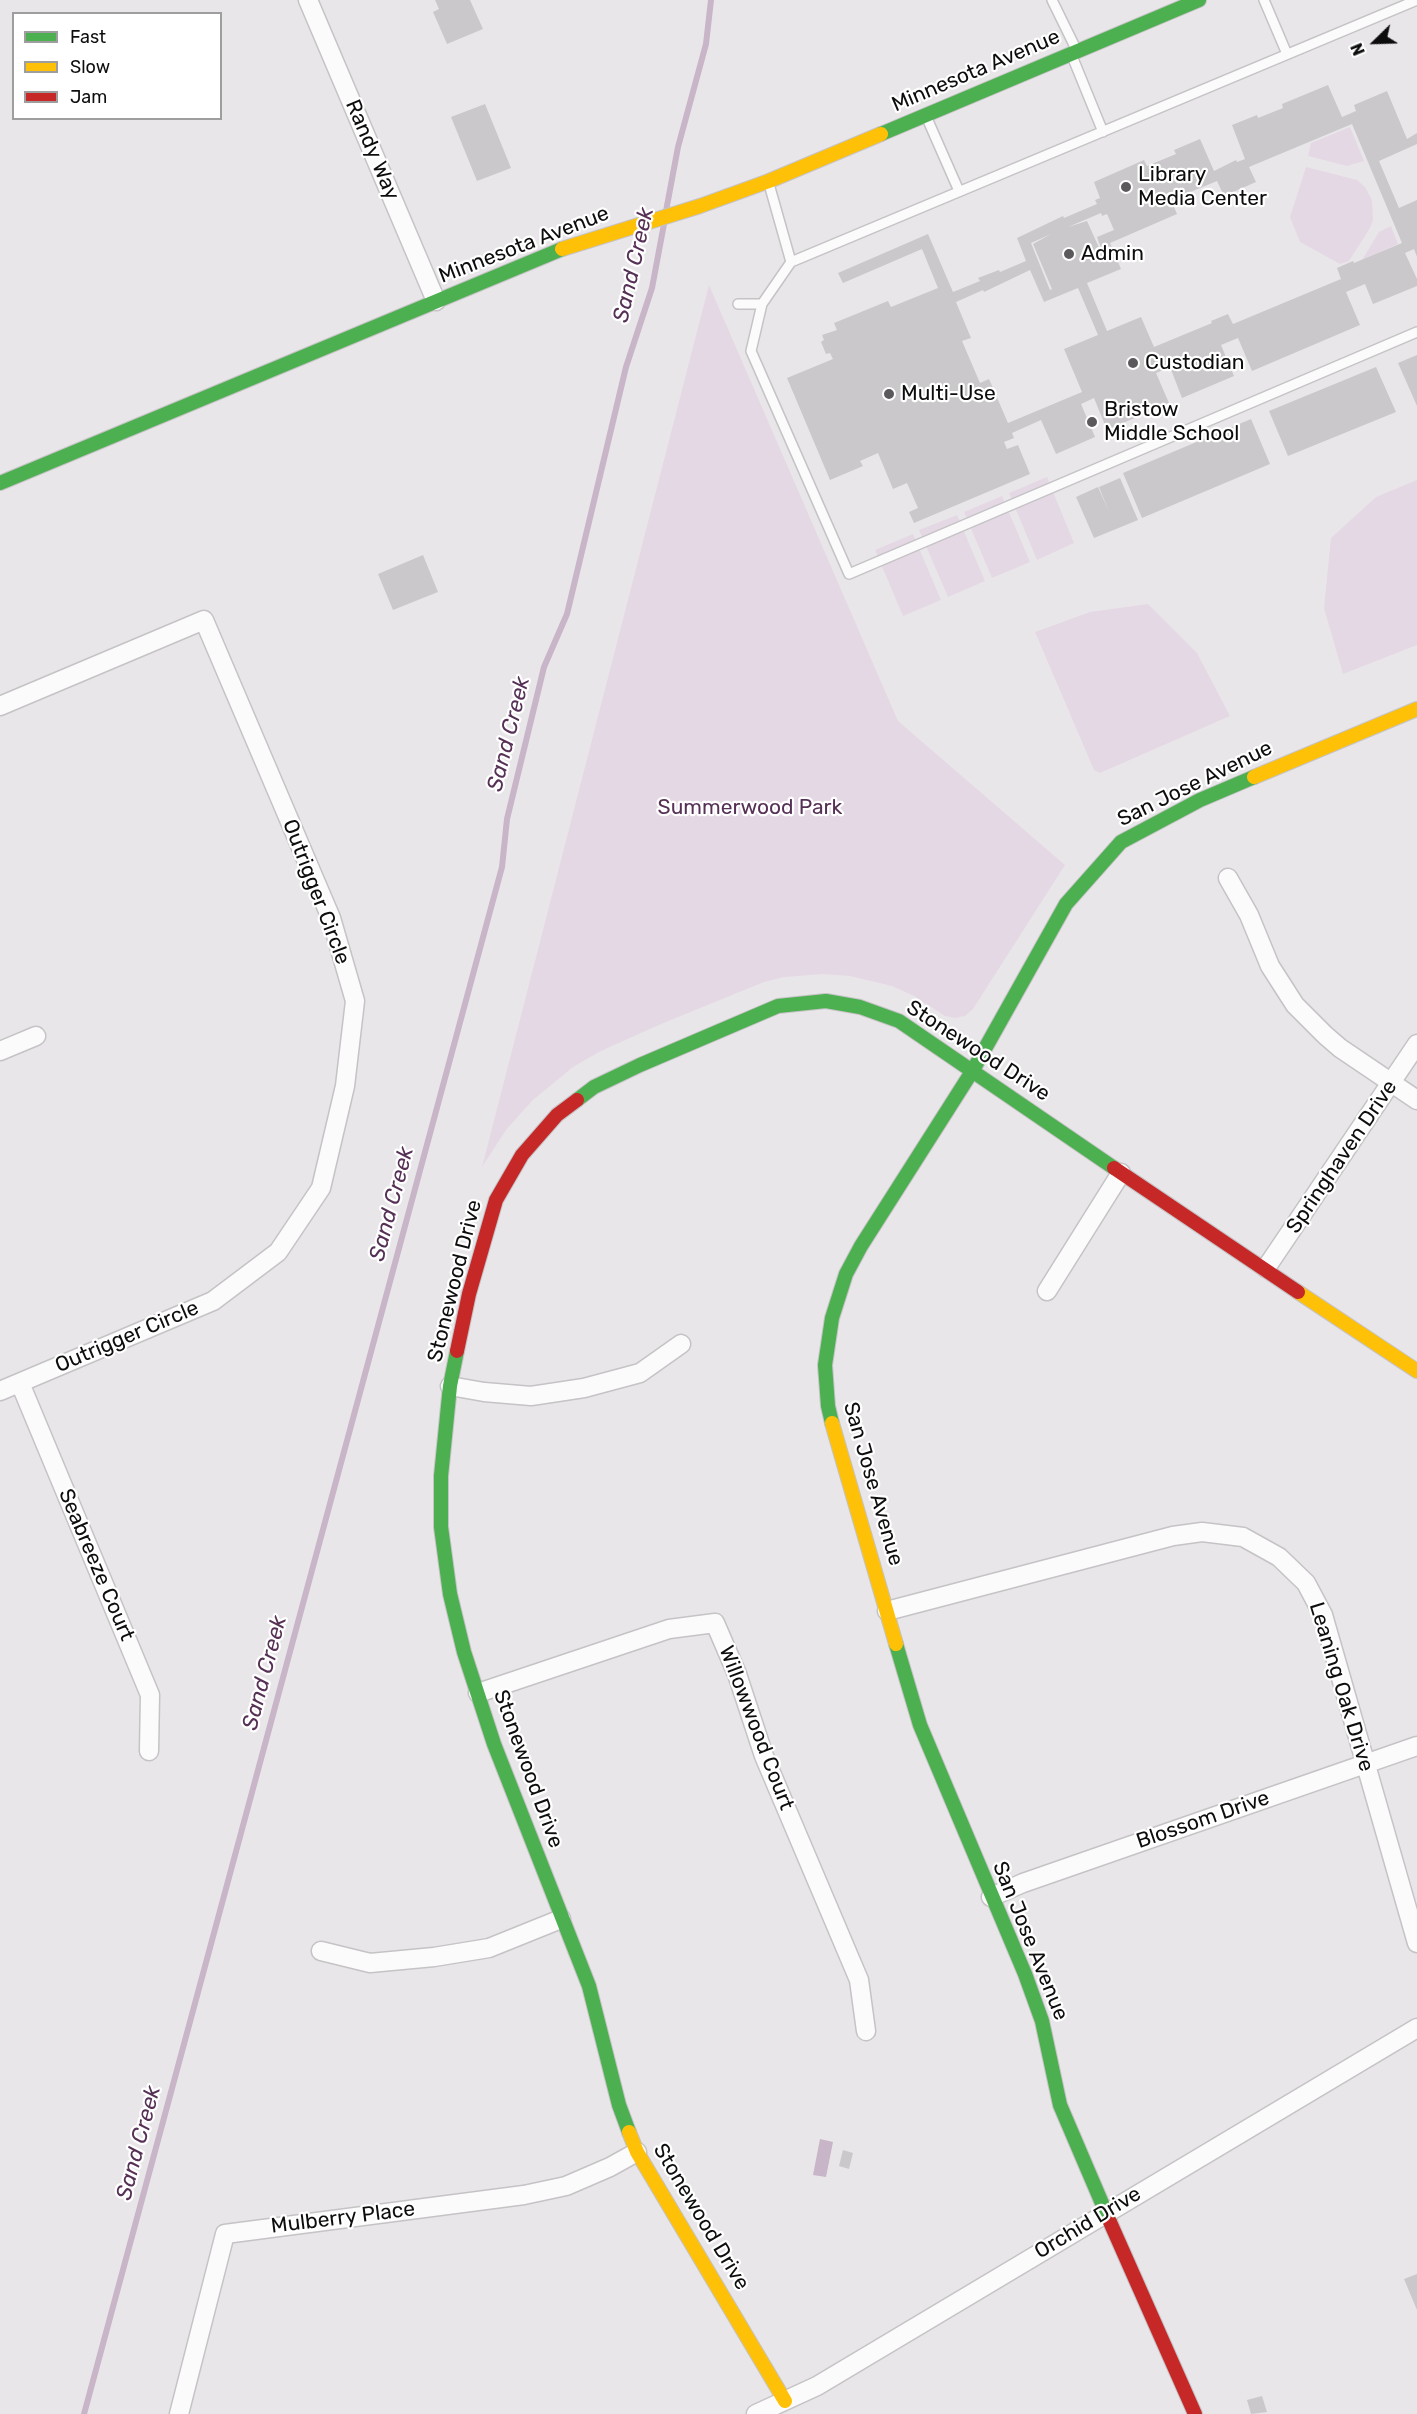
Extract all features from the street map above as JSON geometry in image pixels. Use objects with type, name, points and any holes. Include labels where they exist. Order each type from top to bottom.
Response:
[{"type":"street","name":"Randy Way","points":[[308,0],[436,301]]},
{"type":"street","name":"Minnesota Avenue","points":[[0,483],[546,254],[700,206],[769,181],[1074,53],[1158,12],[1199,0]]},
{"type":"street","name":"Outrigger Circle","points":[[0,706],[204,620],[331,918],[355,1001],[345,1086],[321,1188],[278,1252],[213,1301],[0,1391]]},
{"type":"street","name":"San Jose Avenue","points":[[1195,2414],[1060,2105],[1042,2021],[1025,1974],[920,1725],[828,1406],[825,1365],[832,1318],[846,1274],[861,1246],[973,1070],[1066,904],[1120,842],[1200,800],[1417,710]]},
{"type":"street","points":[[1228,878],[1249,915],[1270,966],[1295,1005],[1325,1035],[1417,1100]]},
{"type":"street","name":"Stonewood Drive","points":[[785,2401],[637,2152],[619,2105],[589,1986],[494,1743],[464,1652],[450,1594],[441,1527],[441,1476],[450,1386],[469,1294],[496,1200],[522,1155],[557,1114],[594,1087],[640,1065],[778,1006],[826,1001],[860,1007],[899,1021],[1417,1371]]},
{"type":"street","points":[[0,1051],[36,1036]]},
{"type":"street","name":"Springhaven Drive","points":[[1266,1268],[1417,1044]]},
{"type":"street","points":[[1047,1291],[1121,1173]]},
{"type":"street","points":[[450,1386],[531,1396],[584,1388],[640,1373],[681,1344]]},
{"type":"street","name":"Seabreeze Court","points":[[20,1383],[150,1695],[149,1751]]},
{"type":"street","name":"Leaning Oak Drive","points":[[887,1611],[1173,1536],[1202,1532],[1243,1537],[1279,1557],[1306,1583],[1323,1616],[1417,1943]]},
{"type":"street","name":"Willowwood Court","points":[[478,1693],[669,1629],[715,1623],[737,1674],[764,1756],[859,1980],[866,2031]]},
{"type":"street","name":"Blossom Drive","points":[[991,1897],[1023,1882],[1417,1746]]},
{"type":"street","points":[[321,1952],[370,1963],[434,1957],[489,1948],[561,1919]]},
{"type":"street","name":"Orchid Drive","points":[[756,2414],[817,2386],[1417,2028]]},
{"type":"street","name":"Mulberry Place","points":[[180,2414],[225,2234],[524,2195],[566,2186],[610,2167],[637,2152]]},
{"type":"lane","points":[[1052,0],[1103,132]]},
{"type":"lane","points":[[1264,0],[1287,54]]},
{"type":"lane","points":[[1417,0],[791,262],[762,304],[751,351],[849,574],[1417,332]]},
{"type":"lane","points":[[925,115],[959,191]]},
{"type":"lane","points":[[769,181],[791,262]]},
{"type":"lane","points":[[738,304],[762,304]]},
{"type":"green space","points":[[1350,127],[1364,161],[1347,166],[1308,156],[1311,143]]},
{"type":"green space","points":[[1306,167],[1357,180],[1365,187],[1372,200],[1373,220],[1370,228],[1349,261],[1340,264],[1300,242],[1290,217]]},
{"type":"green space","points":[[1391,226],[1398,244],[1362,260],[1379,232]]},
{"type":"green space","name":"Summerwood Park","points":[[709,285],[898,721],[1065,865],[973,1009],[965,1016],[955,1018],[945,1016],[914,996],[892,986],[850,976],[823,974],[784,977],[764,982],[661,1024],[601,1051],[573,1067],[521,1113],[506,1130],[482,1167]]},
{"type":"green space","points":[[1047,477],[1074,543],[1037,560],[1009,493]]},
{"type":"green space","points":[[1417,480],[1417,645],[1343,674],[1324,608],[1331,538],[1376,497]]},
{"type":"green space","points":[[1002,496],[1030,562],[992,578],[964,512]]},
{"type":"green space","points":[[957,515],[985,581],[948,597],[919,530]]},
{"type":"green space","points":[[913,534],[941,600],[903,616],[875,550]]},
{"type":"green space","points":[[1148,604],[1197,653],[1230,716],[1100,773],[1094,770],[1035,632],[1090,612]]},
{"type":"shaded area","points":[[820,2139],[833,2142],[826,2177],[813,2175]]},
{"type":"building","points":[[435,0],[470,0],[483,29],[447,44],[433,12],[439,9]]},
{"type":"building","points":[[1328,85],[1342,117],[1356,111],[1354,105],[1387,91],[1407,139],[1417,133],[1417,144],[1379,161],[1399,208],[1417,200],[1417,257],[1414,249],[1405,253],[1417,279],[1417,286],[1373,304],[1365,284],[1346,292],[1360,325],[1252,371],[1238,338],[1221,345],[1234,376],[1182,398],[1170,367],[1156,373],[1169,403],[1107,430],[1094,398],[1081,404],[1095,437],[1056,454],[1041,420],[1012,433],[1014,438],[1004,442],[1007,449],[1018,445],[1030,474],[914,523],[909,512],[918,508],[907,483],[893,489],[878,453],[860,461],[863,466],[830,480],[787,378],[833,359],[830,353],[826,354],[821,342],[824,340],[822,335],[837,330],[834,323],[888,301],[891,307],[938,288],[922,249],[843,283],[838,273],[928,234],[953,292],[980,281],[978,278],[1026,261],[1017,238],[1063,216],[1064,218],[1097,204],[1095,200],[1100,198],[1094,182],[1144,160],[1147,166],[1176,154],[1174,150],[1200,139],[1214,171],[1236,160],[1237,162],[1245,159],[1232,125],[1283,108],[1282,104]],"holes":[[[1352,124],[1402,243],[1337,268],[1341,279],[1233,324],[1228,314],[1154,347],[1141,317],[1107,331],[1087,283],[1121,269],[1110,243],[1177,214],[1171,200],[1217,181],[1224,196],[1256,182],[1249,167]],[[1101,213],[1102,216],[1107,214],[1114,230],[1097,237],[1101,252],[1087,221],[1068,227]],[[1051,234],[1033,244],[1052,289],[1050,290],[1031,243]],[[1030,270],[1044,302],[1078,288],[1098,335],[1064,349],[1082,392],[1008,423],[989,379],[980,383],[962,341],[971,338],[956,302],[983,290],[984,292]]]},
{"type":"building","points":[[485,104],[511,168],[477,181],[451,117]]},
{"type":"building","points":[[1417,355],[1417,406],[1398,363]]},
{"type":"building","points":[[1376,367],[1396,412],[1288,456],[1269,411]]},
{"type":"building","points":[[1251,419],[1270,464],[1142,518],[1123,473]]},
{"type":"building","points":[[1120,478],[1138,520],[1094,538],[1076,497],[1098,487],[1109,512],[1099,487]]},
{"type":"building","points":[[423,555],[438,592],[393,610],[378,574]]},
{"type":"building","points":[[843,2150],[853,2153],[849,2169],[839,2166]]},
{"type":"building","points":[[1417,2274],[1417,2310],[1404,2279]]},
{"type":"building","points":[[1262,2396],[1267,2412],[1251,2414],[1247,2400]]},
{"type":"waterway","name":"Sand Creek","points":[[666,211],[678,147],[706,44],[711,0]]},
{"type":"waterway","name":"Sand Creek","points":[[84,2414],[502,867],[507,819],[544,667],[567,614],[626,367],[652,288],[664,224]]},
{"type":"traffic: fast","points":[[881,134],[1199,0]]},
{"type":"traffic: fast","points":[[0,483],[562,249]]},
{"type":"traffic: fast","points":[[832,1423],[828,1406],[825,1365],[832,1318],[846,1274],[861,1246],[973,1070],[1066,904],[1121,842],[1200,800],[1254,777]]},
{"type":"traffic: fast","points":[[577,1100],[594,1087],[640,1065],[778,1006],[826,1001],[860,1007],[899,1021],[1114,1168]]},
{"type":"traffic: fast","points":[[457,1351],[450,1386],[441,1476],[441,1527],[450,1594],[464,1652],[494,1744],[589,1986],[619,2105],[629,2132]]},
{"type":"traffic: fast","points":[[896,1644],[920,1725],[1025,1974],[1042,2021],[1060,2105],[1110,2222]]},
{"type":"traffic: slow","points":[[562,249],[700,206],[769,181],[881,134]]},
{"type":"traffic: slow","points":[[1254,777],[1417,709]]},
{"type":"traffic: slow","points":[[1298,1292],[1417,1371]]},
{"type":"traffic: slow","points":[[832,1423],[896,1644]]},
{"type":"traffic: slow","points":[[629,2132],[637,2152],[785,2401]]},
{"type":"traffic: jam","points":[[457,1351],[469,1294],[496,1200],[522,1155],[557,1115],[577,1100]]},
{"type":"traffic: jam","points":[[1114,1168],[1298,1292]]},
{"type":"traffic: jam","points":[[1110,2222],[1195,2414]]},
{"type":"place","name":"Library Media Center","points":[[1126,187]]},
{"type":"place","name":"Admin","points":[[1069,254]]},
{"type":"place","name":"Custodian","points":[[1133,363]]},
{"type":"place","name":"Multi-Use","points":[[889,394]]},
{"type":"place","name":"Bristow Middle School","points":[[1092,422]]}]
